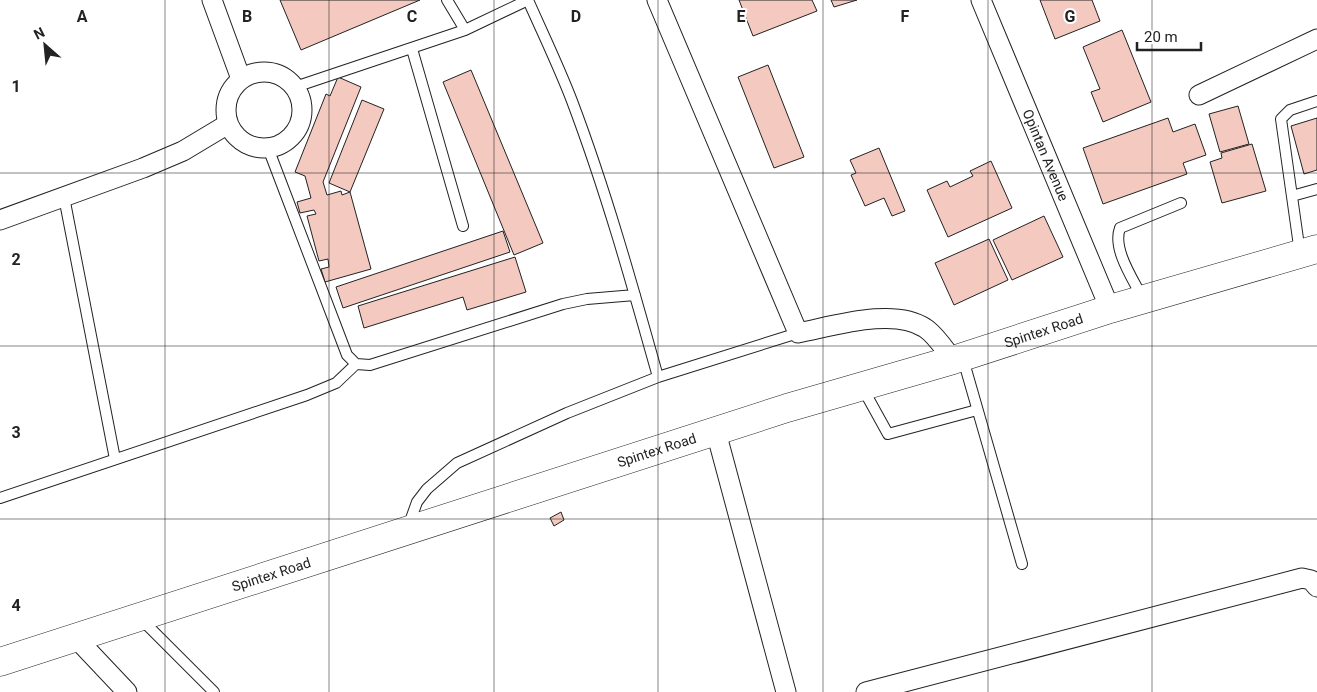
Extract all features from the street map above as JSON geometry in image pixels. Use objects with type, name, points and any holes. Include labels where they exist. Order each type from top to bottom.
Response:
[{"type":"main road","name":"Spintex Road","points":[[0,662],[862,386],[958,358],[1143,299],[1308,251]]},
{"type":"street","points":[[212,0],[241,79]]},
{"type":"street","points":[[657,0],[798,333],[870,320],[907,319],[927,329],[958,358]]},
{"type":"street","name":"Opintan Avenue","points":[[981,0],[1110,309]]},
{"type":"street","points":[[1199,95],[1317,39]]},
{"type":"street","points":[[270,72],[280,75],[295,87],[302,106],[299,126],[286,141],[268,148],[258,148],[239,140],[228,124],[226,104],[228,95],[241,79],[250,74],[270,72]]},
{"type":"street","points":[[0,220],[183,151],[228,124]]},
{"type":"street","points":[[716,432],[786,692]]},
{"type":"street","points":[[866,692],[1302,578],[1311,580],[1317,587]]},
{"type":"street","points":[[76,638],[127,692]]},
{"type":"lane","points":[[447,0],[465,30]]},
{"type":"lane","points":[[295,87],[465,30],[528,0],[572,100],[636,295],[658,377]]},
{"type":"lane","points":[[412,49],[463,226]]},
{"type":"lane","points":[[1308,251],[1292,196],[1281,119],[1290,110],[1317,102]]},
{"type":"lane","points":[[268,148],[347,356],[356,364],[370,365],[563,304],[587,299],[636,295]]},
{"type":"lane","points":[[1292,196],[1317,189]]},
{"type":"lane","points":[[64,197],[115,459]]},
{"type":"lane","points":[[1143,299],[1118,246],[1117,236],[1120,228],[1181,203]]},
{"type":"lane","points":[[406,532],[417,502],[427,489],[458,463],[567,413],[658,377],[798,333]]},
{"type":"lane","points":[[958,358],[978,410],[1022,564]]},
{"type":"lane","points":[[0,498],[323,389],[336,383],[356,364]]},
{"type":"lane","points":[[862,386],[888,434],[978,410]]},
{"type":"lane","points":[[139,617],[214,692]]},
{"type":"building","points":[[280,0],[420,0],[301,50]]},
{"type":"building","points":[[739,0],[812,0],[817,11],[753,36]]},
{"type":"building","points":[[831,0],[857,0],[834,7]]},
{"type":"building","points":[[1040,0],[1092,0],[1100,21],[1055,39]]},
{"type":"building","points":[[1122,30],[1151,102],[1103,122],[1091,92],[1100,89],[1083,47]]},
{"type":"building","points":[[768,65],[804,157],[774,168],[738,77]]},
{"type":"building","points":[[471,70],[543,243],[514,255],[443,82]]},
{"type":"building","points":[[338,77],[361,87],[323,182],[327,195],[341,191],[342,195],[350,192],[371,269],[325,282],[321,269],[329,267],[328,259],[319,261],[307,216],[316,214],[314,210],[300,213],[297,202],[311,198],[305,176],[295,172],[326,94],[330,96]]},
{"type":"building","points":[[362,100],[384,109],[350,192],[329,183]]},
{"type":"building","points":[[1238,106],[1249,144],[1220,152],[1209,114]]},
{"type":"building","points":[[1168,118],[1173,132],[1195,124],[1206,155],[1183,163],[1187,174],[1103,204],[1083,148]]},
{"type":"building","points":[[1317,118],[1317,170],[1304,174],[1291,126]]},
{"type":"building","points":[[1252,144],[1266,191],[1222,203],[1210,162],[1222,158],[1221,153]]},
{"type":"building","points":[[879,148],[905,211],[892,216],[884,198],[865,206],[851,175],[856,173],[850,160]]},
{"type":"building","points":[[991,161],[1012,208],[948,237],[927,190],[947,181],[950,187],[973,176],[970,171]]},
{"type":"building","points":[[1044,216],[1063,257],[1012,280],[993,240]]},
{"type":"building","points":[[503,231],[510,252],[343,308],[336,287]]},
{"type":"building","points":[[989,239],[1008,280],[954,305],[935,263]]},
{"type":"building","points":[[515,257],[526,292],[467,310],[463,297],[364,328],[358,306]]},
{"type":"building","points":[[561,512],[564,520],[554,526],[550,518]]}]
